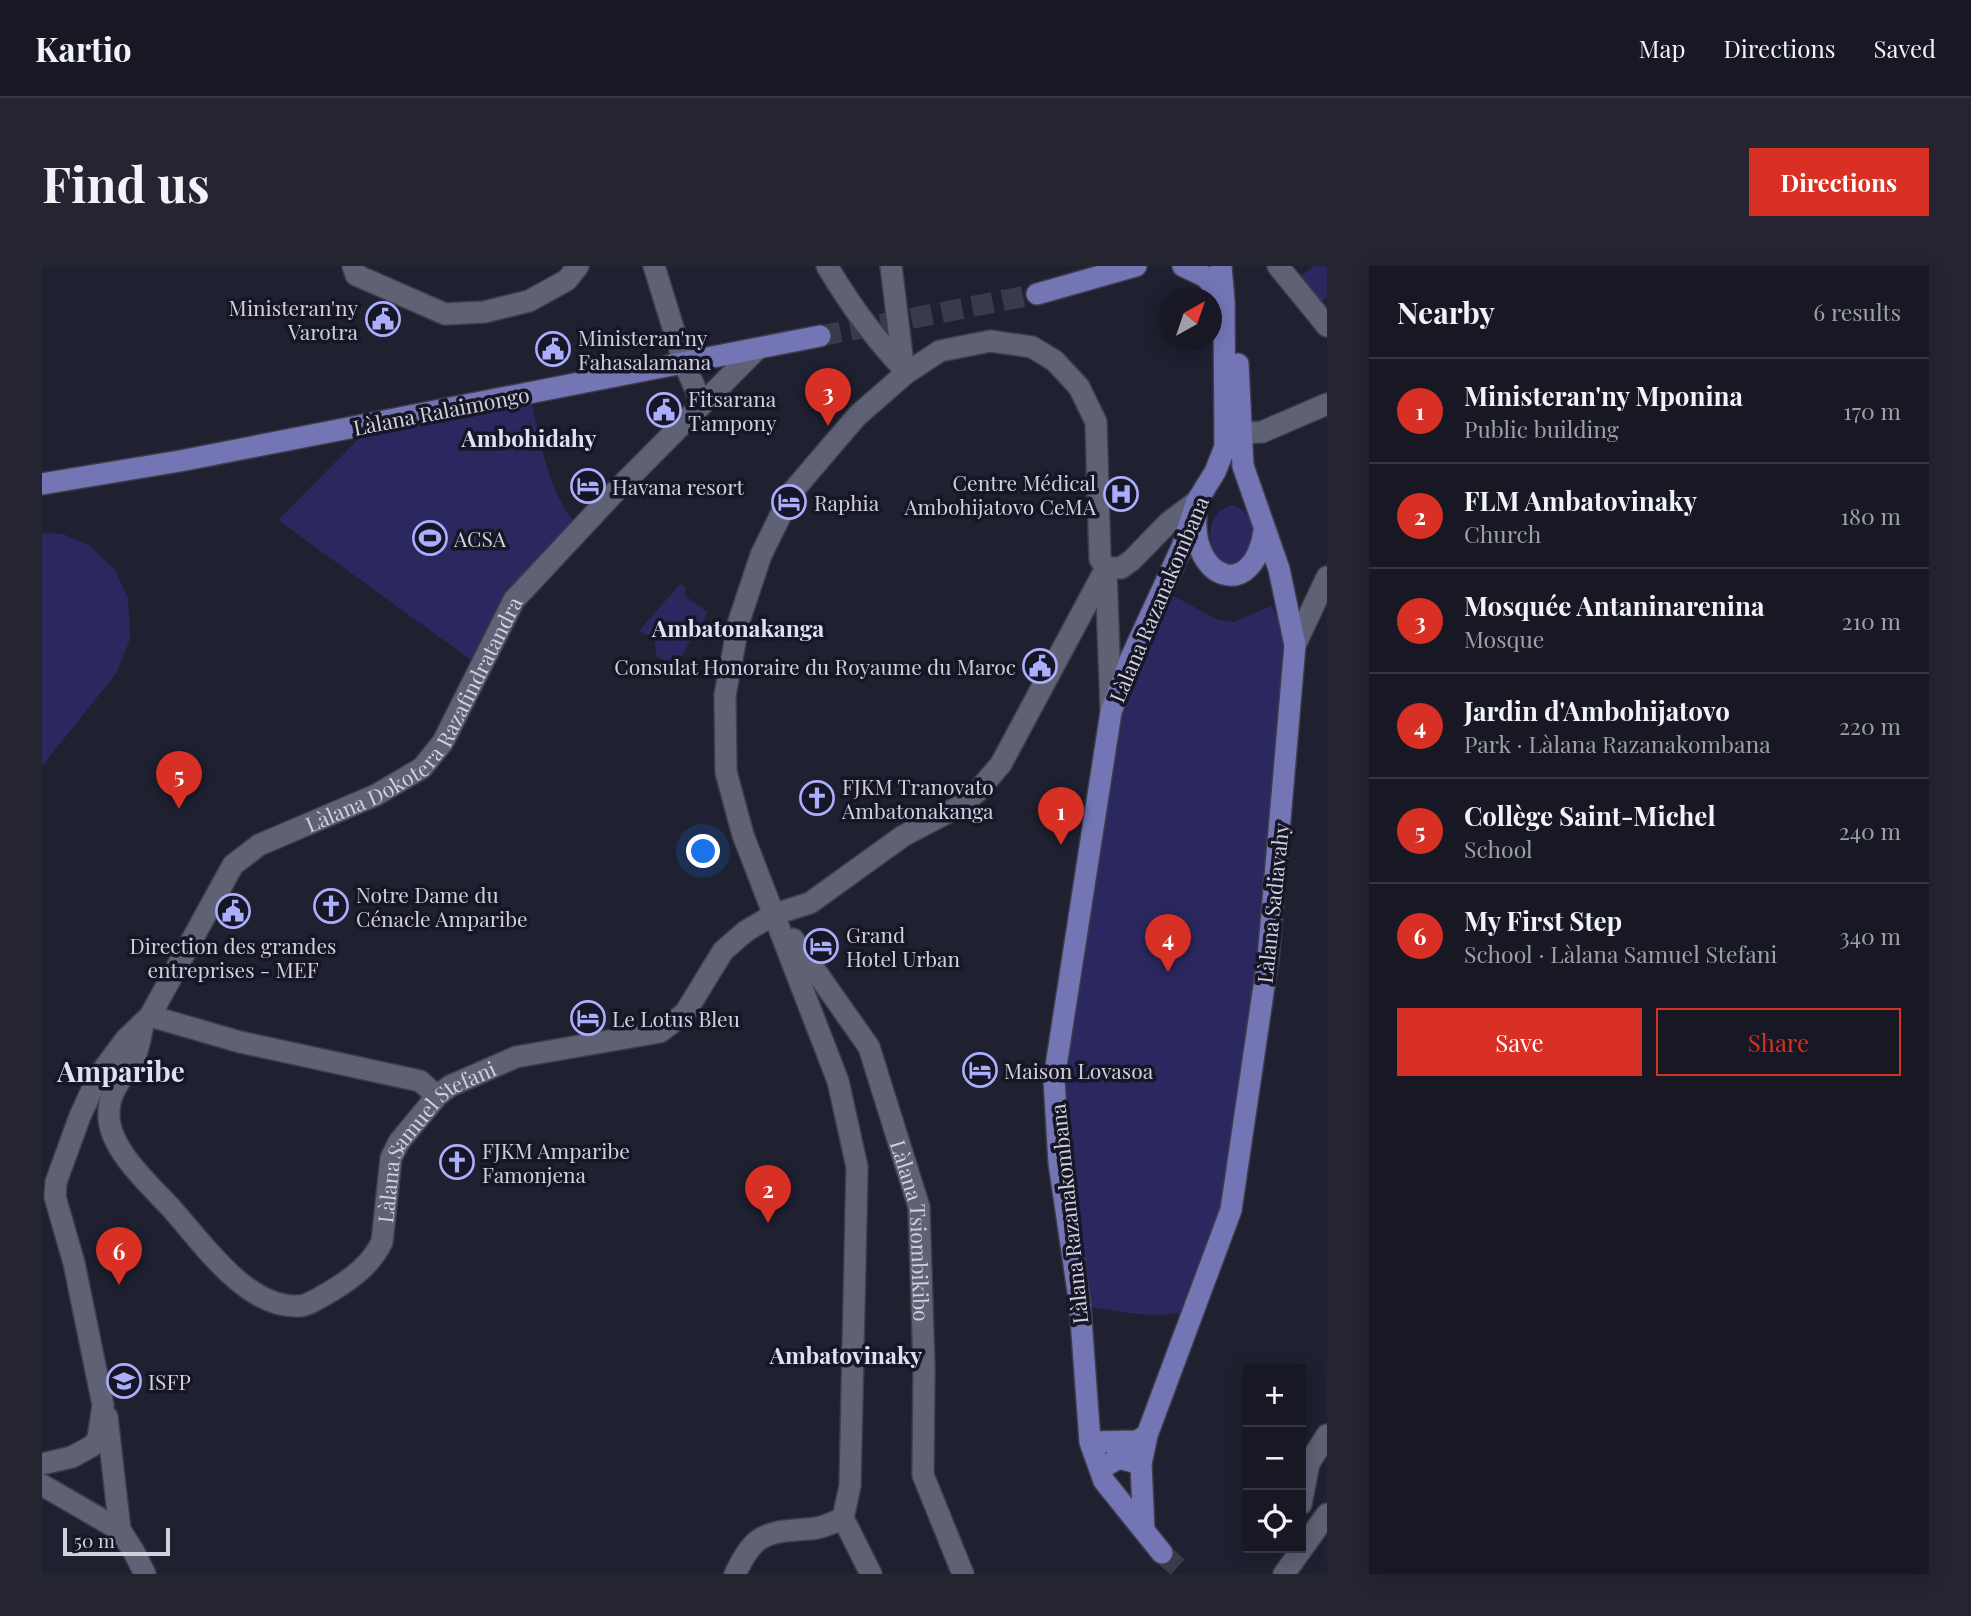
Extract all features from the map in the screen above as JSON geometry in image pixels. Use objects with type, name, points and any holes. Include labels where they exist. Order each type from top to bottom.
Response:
[{"type":"main road","points":[[1037,293],[1136,266]]},
{"type":"main road","points":[[1183,266],[1206,277],[1224,300]]},
{"type":"main road","points":[[1221,266],[1232,440]]},
{"type":"main road","name":"Làlana Sadiavahy","points":[[1144,1531],[1141,1464],[1147,1435],[1231,1210],[1268,959],[1295,645],[1280,575],[1232,440],[1236,266]]},
{"type":"main road","name":"Làlana Ralaimongo","points":[[49,480],[180,461],[820,336]]},
{"type":"main road","name":"Làlana Razanakombana","points":[[1162,1553],[1104,1481],[1090,1442],[1080,1305],[1059,1163],[1054,1079],[1111,712],[1136,647],[1182,547],[1197,501],[1232,440]]},
{"type":"main road","points":[[1197,501],[1197,544],[1205,559],[1215,570],[1226,576],[1247,569],[1254,561],[1261,549],[1264,531]]},
{"type":"main road","points":[[1090,1442],[1137,1441],[1147,1435]]},
{"type":"main road","points":[[1100,1469],[1119,1458],[1141,1464]]},
{"type":"street","points":[[352,266],[356,275],[445,314],[484,312],[529,301],[568,280],[578,266]]},
{"type":"street","points":[[654,266],[684,363],[702,404]]},
{"type":"street","points":[[827,266],[883,348],[904,371]]},
{"type":"street","points":[[891,266],[904,371]]},
{"type":"street","points":[[1279,266],[1327,326]]},
{"type":"street","points":[[871,1574],[843,1518],[850,1486],[857,1167],[838,1081],[743,835],[726,772],[725,695],[739,621],[761,555],[792,492],[857,416],[904,371],[940,351],[990,341],[1032,347],[1055,360],[1079,387],[1096,422],[1100,559],[1106,568],[1111,712]]},
{"type":"street","name":"Làlana Dokotera Razafindratandra","points":[[147,1020],[233,865],[259,845],[376,795],[422,768],[443,742],[514,600],[613,494],[756,350]]},
{"type":"street","points":[[1232,440],[1262,432],[1327,404]]},
{"type":"street","points":[[1106,568],[1121,568],[1132,560],[1168,523],[1197,501]]},
{"type":"street","name":"Làlana Samuel Stefani","points":[[147,1020],[133,1060],[111,1094],[108,1118],[113,1139],[132,1165],[251,1292],[275,1304],[302,1306],[351,1279],[376,1254],[382,1242],[391,1158],[399,1142],[437,1096],[450,1086],[516,1057],[660,1032],[685,1013],[723,951],[746,931],[775,914],[810,903],[903,836],[960,806],[978,791],[1001,764],[1106,568]]},
{"type":"street","points":[[1295,645],[1327,577]]},
{"type":"street","name":"Làlana Tsiombikibo","points":[[775,914],[869,1047],[919,1207],[924,1367],[923,1475],[964,1574]]},
{"type":"street","points":[[145,1574],[120,1530],[108,1421],[74,1263],[55,1197],[56,1182],[80,1116],[99,1075],[126,1039],[147,1020],[420,1081],[437,1096]]},
{"type":"street","points":[[42,1464],[72,1457],[92,1446],[97,1439],[103,1405]]},
{"type":"street","points":[[1306,1475],[1309,1463],[1327,1435]]},
{"type":"street","points":[[42,1485],[120,1530]]},
{"type":"street","points":[[1306,1486],[1313,1497],[1327,1503]]},
{"type":"street","points":[[1290,1561],[1327,1514]]},
{"type":"street","points":[[735,1574],[747,1552],[764,1536],[820,1527],[843,1518]]},
{"type":"shaded area","points":[[1314,266],[1327,266],[1327,297],[1319,304],[1297,279]]},
{"type":"shaded area","name":"ACSA","points":[[532,404],[551,479],[573,521],[539,556],[503,606],[471,660],[278,520],[367,430]]},
{"type":"shaded area","points":[[1233,505],[1249,517],[1255,526],[1256,536],[1244,563],[1231,565],[1220,560],[1215,553],[1210,534],[1216,516]]},
{"type":"shaded area","points":[[42,533],[63,534],[89,545],[115,570],[128,598],[130,639],[116,674],[42,766]]},
{"type":"shaded area","points":[[681,583],[686,589],[684,595],[707,612],[683,653],[678,667],[657,657],[654,638],[639,631]]},
{"type":"shaded area","points":[[1170,594],[1218,620],[1234,622],[1271,606],[1295,645],[1233,1199],[1194,1310],[1151,1315],[1080,1305],[1054,1079],[1111,712]]},
{"type":"tunnel","points":[[820,336],[1037,294]]},
{"type":"tunnel","points":[[1162,1553],[1185,1574]]},
{"type":"place","name":"Ministeran'ny Varotra","points":[[383,319]]},
{"type":"place","name":"Ministeran'ny Fahasalamana","points":[[553,349]]},
{"type":"place","name":"Fitsarana Tampony","points":[[664,410]]},
{"type":"place","name":"Mosquée Antaninarenina","points":[[828,426]]},
{"type":"place","name":"Havana resort","points":[[588,486]]},
{"type":"place","name":"Centre Médical Ambohijatovo CeMA","points":[[1121,494]]},
{"type":"place","name":"Raphia","points":[[789,502]]},
{"type":"place","name":"ACSA","points":[[430,538]]},
{"type":"place","name":"Consulat Honoraire du Royaume du Maroc","points":[[1040,666]]},
{"type":"place","name":"FJKM Tranovato Ambatonakanga","points":[[817,798]]},
{"type":"place","name":"Collège Saint-Michel","points":[[179,809]]},
{"type":"place","name":"Ministeran'ny Mponina","points":[[1061,845]]},
{"type":"place","name":"Notre Dame du Cénacle Amparibe","points":[[331,906]]},
{"type":"place","name":"Direction des grandes entreprises - MEF","points":[[233,911]]},
{"type":"place","name":"Grand Hotel Urban","points":[[821,946]]},
{"type":"place","name":"Jardin d'Ambohijatovo","points":[[1168,972]]},
{"type":"place","name":"Le Lotus Bleu","points":[[588,1018]]},
{"type":"place","name":"Maison Lovasoa","points":[[980,1070]]},
{"type":"place","name":"FJKM Amparibe Famonjena","points":[[457,1162]]},
{"type":"place","name":"FLM Ambatovinaky","points":[[768,1223]]},
{"type":"place","name":"My First Step","points":[[119,1285]]},
{"type":"place","name":"ISFP","points":[[124,1381]]},
{"type":"district","name":"Ambohidahy","points":[[529,437]]},
{"type":"district","name":"Ambatonakanga","points":[[738,627]]},
{"type":"district","name":"Amparibe","points":[[121,1070]]},
{"type":"district","name":"Ambatovinaky","points":[[846,1354]]}]
